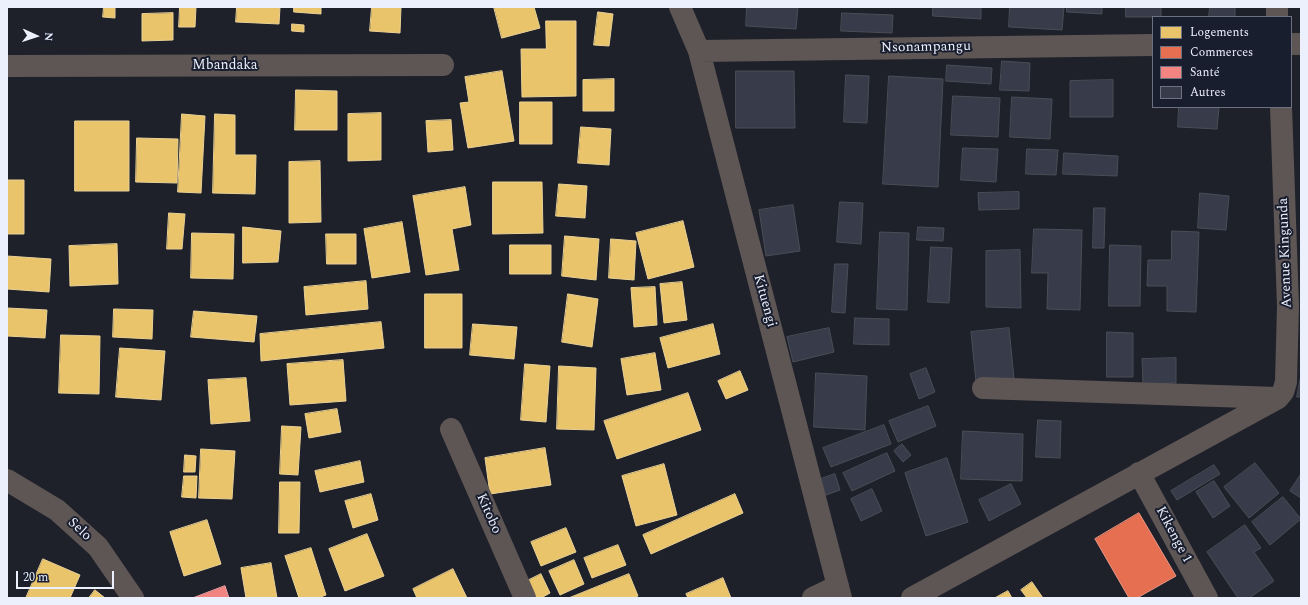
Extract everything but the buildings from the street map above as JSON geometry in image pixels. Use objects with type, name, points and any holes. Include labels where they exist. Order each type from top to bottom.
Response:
[{"type":"street","name":"Kituengi","points":[[680,7],[699,51],[840,592]]},
{"type":"street","name":"Nsonampangu","points":[[699,51],[1152,45]]},
{"type":"street","name":"Mbandaka","points":[[7,66],[443,65]]},
{"type":"street","name":"Avenue Kingunda","points":[[1278,398],[1283,392],[1286,382],[1294,307],[1281,108]]},
{"type":"street","points":[[983,388],[1278,398]]},
{"type":"street","points":[[912,598],[1278,398]]},
{"type":"street","name":"Kitobo","points":[[452,429],[525,598]]},
{"type":"street","name":"Kikenge 1","points":[[1139,473],[1207,598]]},
{"type":"street","name":"Selo","points":[[7,480],[57,510],[98,547],[133,598]]},
{"type":"street","points":[[813,598],[840,592]]}]
